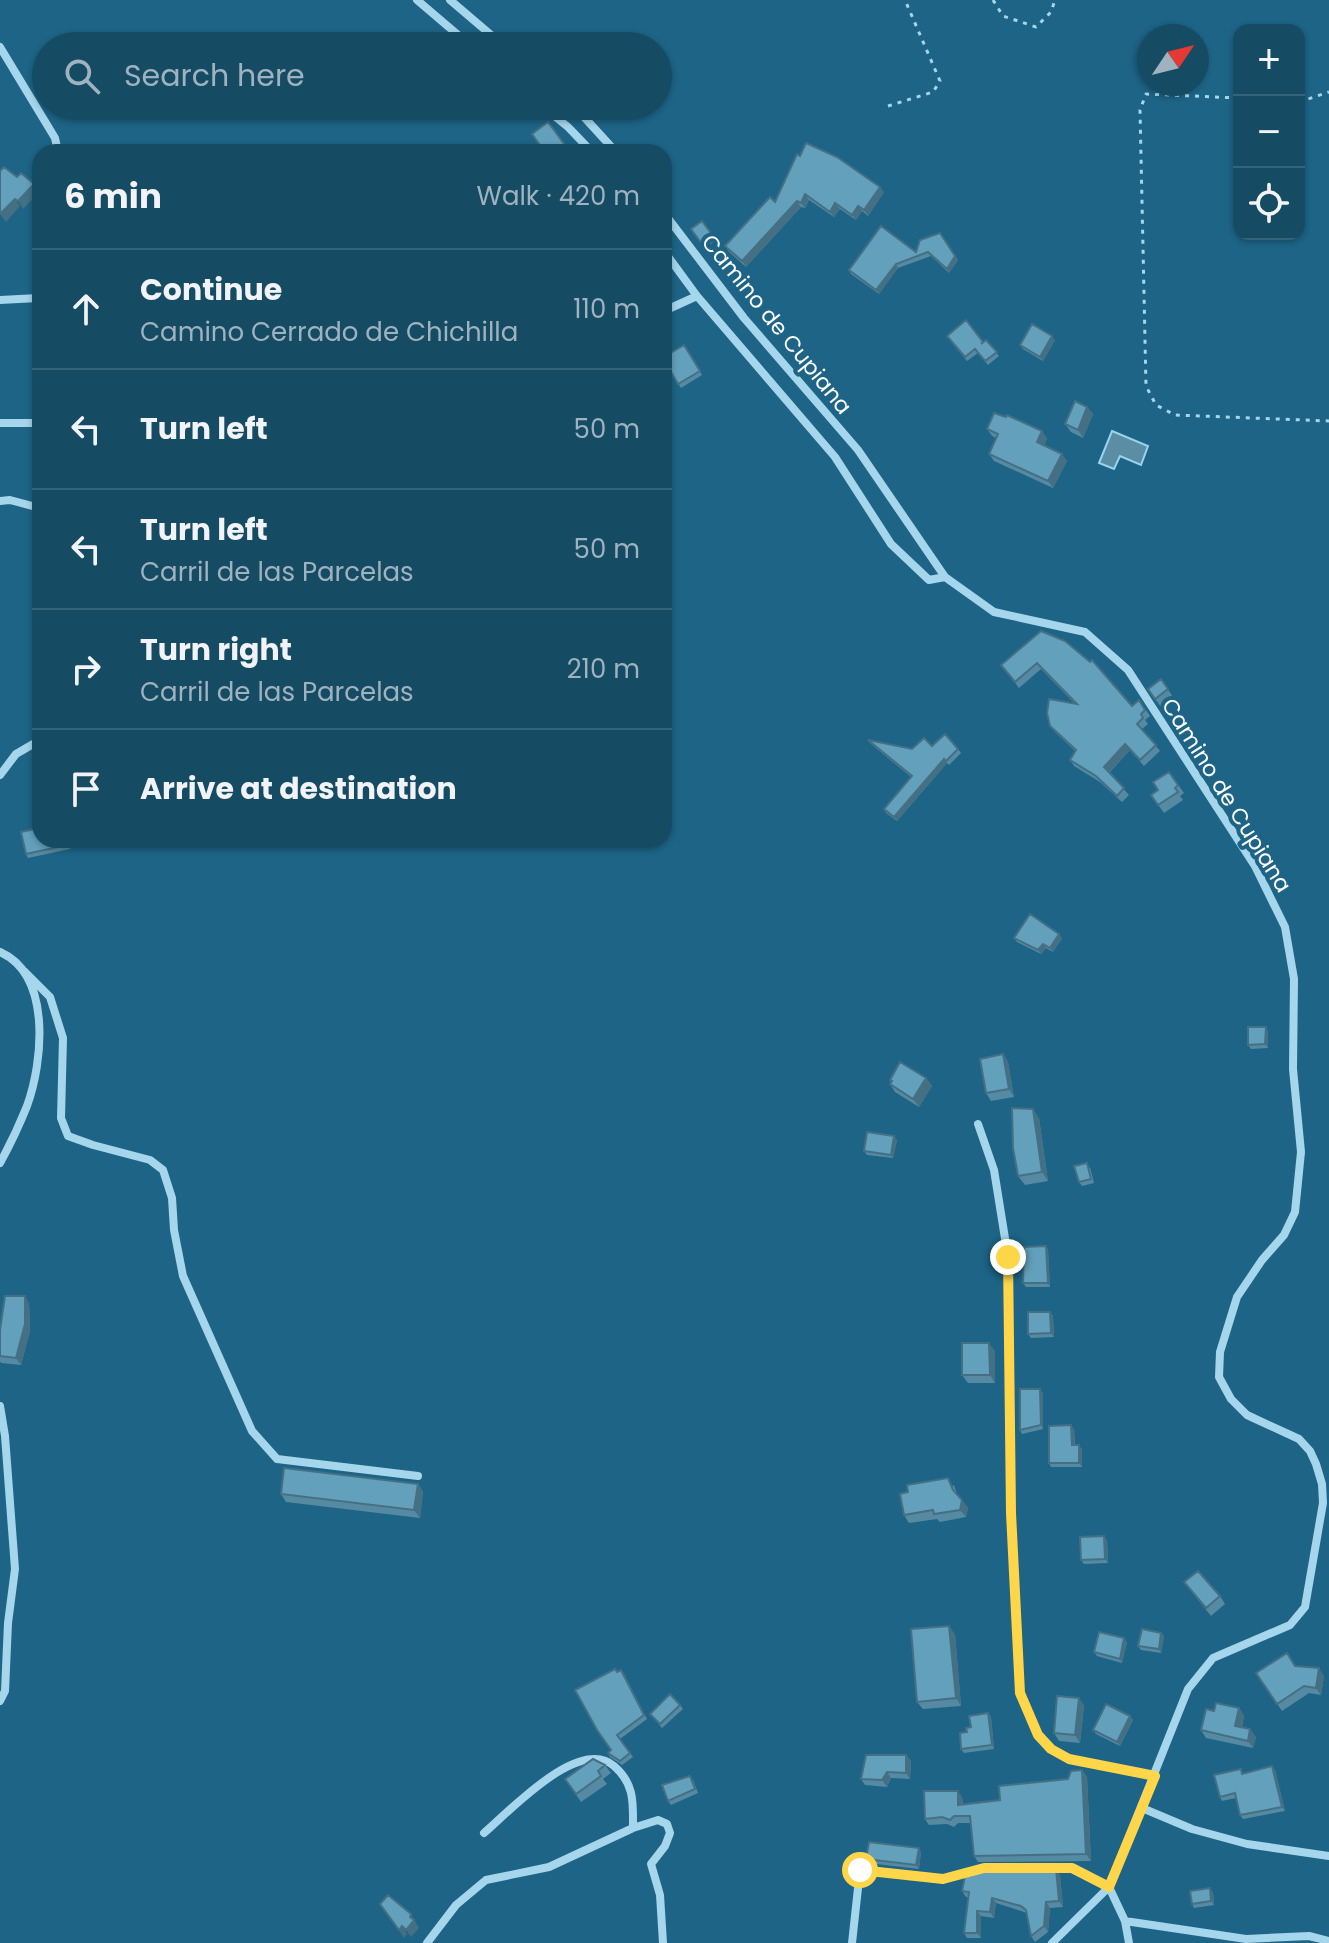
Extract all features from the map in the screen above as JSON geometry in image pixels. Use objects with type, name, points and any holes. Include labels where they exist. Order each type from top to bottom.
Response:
[{"type":"street","points":[[417,0],[455,32]]},
{"type":"street","points":[[450,0],[488,32]]},
{"type":"street","points":[[0,47],[32,100]]},
{"type":"street","points":[[44,120],[56,144]]},
{"type":"street","points":[[559,120],[584,144]]},
{"type":"street","points":[[587,120],[609,144]]},
{"type":"street","name":"Camino de Cupiana","points":[[672,224],[744,318],[858,450],[945,577],[994,612],[1085,632],[1128,670],[1255,866],[1285,927],[1294,979],[1293,1069],[1301,1152],[1295,1212],[1284,1235],[1262,1260],[1237,1297],[1220,1352],[1219,1377],[1231,1399],[1247,1415],[1299,1439],[1316,1464],[1323,1503],[1305,1607],[1290,1625],[1213,1658],[1188,1689],[1109,1887]]},
{"type":"street","name":"Camino de Cupiana","points":[[672,262],[697,296],[835,457],[891,544],[929,580],[945,577]]},
{"type":"street","points":[[672,307],[697,296]]},
{"type":"street","points":[[0,300],[32,298]]},
{"type":"street","points":[[0,423],[32,423]]},
{"type":"street","points":[[0,501],[10,500],[32,506]]},
{"type":"street","points":[[0,775],[16,754],[32,745]]},
{"type":"street","points":[[0,952],[10,956],[50,997],[63,1038],[61,1118],[68,1136],[150,1160],[163,1170],[172,1198],[174,1230],[183,1276],[252,1431],[277,1459],[418,1476]]},
{"type":"street","points":[[0,1163],[28,1103],[40,1031],[37,1001],[24,971]]},
{"type":"street","points":[[978,1124],[994,1170],[1008,1257],[1011,1513],[1020,1693],[1038,1735],[1051,1749],[1069,1759],[1155,1776]]},
{"type":"street","points":[[0,1406],[15,1569],[8,1623],[5,1691],[0,1701]]},
{"type":"street","points":[[484,1833],[563,1767],[592,1757],[607,1760],[623,1773],[633,1793],[633,1828]]},
{"type":"street","points":[[1142,1808],[1192,1829],[1247,1844],[1329,1856]]},
{"type":"street","points":[[427,1943],[456,1905],[486,1880],[549,1867],[633,1828],[658,1820],[667,1824],[670,1833],[665,1846],[651,1864],[660,1895],[663,1943]]},
{"type":"street","points":[[852,1943],[860,1870],[943,1879],[984,1868],[1072,1868],[1109,1887],[1125,1921],[1129,1943]]},
{"type":"street","points":[[1052,1943],[1109,1887]]},
{"type":"street","points":[[1125,1921],[1246,1939],[1309,1936],[1329,1941]]},
{"type":"path","points":[[888,106],[933,92],[940,81],[905,0]]},
{"type":"path","points":[[993,0],[1003,16],[1036,27],[1051,12],[1055,0]]},
{"type":"path","points":[[1305,100],[1329,92]]},
{"type":"path","points":[[1233,98],[1146,94],[1140,110],[1146,386],[1156,405],[1175,415],[1329,421]]},
{"type":"water","points":[[1112,431],[1148,446],[1141,465],[1120,456],[1114,469],[1099,463]]},
{"type":"building","points":[[548,122],[564,144],[539,144],[532,134]]},
{"type":"building","points":[[806,143],[837,157],[880,187],[864,210],[858,206],[852,215],[835,203],[830,212],[805,194],[801,203],[797,201],[742,261],[725,246],[770,197],[775,202],[797,154],[800,156]]},
{"type":"building","points":[[4,167],[17,177],[21,173],[32,182],[32,186],[0,214],[0,171]]},
{"type":"building","points":[[702,221],[713,236],[702,244],[691,229]]},
{"type":"building","points":[[881,226],[916,252],[920,240],[940,233],[955,256],[947,269],[928,252],[896,264],[876,290],[849,270]]},
{"type":"building","points":[[966,320],[983,342],[981,344],[986,340],[997,352],[985,361],[975,349],[965,357],[947,336]]},
{"type":"building","points":[[1032,324],[1052,336],[1040,357],[1020,345]]},
{"type":"building","points":[[684,345],[700,371],[678,384],[672,374],[672,352]]},
{"type":"building","points":[[1075,401],[1087,407],[1078,430],[1065,424]]},
{"type":"building","points":[[994,413],[1007,415],[1042,431],[1037,442],[1062,454],[1048,481],[989,454],[998,434],[987,429]]},
{"type":"building","points":[[1041,631],[1065,641],[1090,662],[1092,660],[1132,706],[1139,700],[1145,710],[1137,724],[1156,745],[1140,760],[1125,744],[1104,767],[1124,788],[1117,796],[1096,776],[1070,760],[1076,750],[1050,726],[1047,713],[1049,699],[1077,704],[1037,663],[1015,682],[1001,665]]},
{"type":"building","points":[[1161,679],[1168,689],[1155,699],[1148,689]]},
{"type":"building","points":[[945,734],[958,749],[946,761],[944,759],[894,817],[884,809],[912,776],[868,740],[912,749],[924,738],[932,746]]},
{"type":"building","points":[[1169,772],[1178,785],[1175,788],[1178,792],[1158,805],[1151,795],[1158,790],[1153,782]]},
{"type":"building","points":[[32,830],[32,848],[53,848],[26,854],[21,832]]},
{"type":"building","points":[[1030,914],[1059,934],[1050,948],[1043,944],[1038,950],[1014,938]]},
{"type":"building","points":[[1248,1027],[1266,1027],[1265,1044],[1248,1045]]},
{"type":"building","points":[[1003,1054],[1009,1089],[986,1093],[980,1059]]},
{"type":"building","points":[[900,1062],[926,1078],[913,1099],[890,1084]]},
{"type":"building","points":[[1012,1108],[1033,1109],[1042,1172],[1018,1176],[1013,1148]]},
{"type":"building","points":[[867,1132],[894,1136],[891,1155],[864,1151]]},
{"type":"building","points":[[1087,1163],[1091,1179],[1079,1182],[1074,1166]]},
{"type":"building","points":[[1046,1246],[1048,1283],[1023,1283],[1024,1247]]},
{"type":"building","points":[[5,1296],[25,1296],[25,1324],[16,1358],[0,1356]]},
{"type":"building","points":[[1028,1312],[1050,1312],[1051,1333],[1028,1334]]},
{"type":"building","points":[[962,1343],[989,1343],[990,1375],[962,1375]]},
{"type":"building","points":[[1020,1389],[1040,1389],[1041,1425],[1020,1430]]},
{"type":"building","points":[[1071,1425],[1072,1445],[1079,1445],[1079,1463],[1049,1463],[1049,1426]]},
{"type":"building","points":[[284,1468],[418,1484],[414,1510],[281,1494]]},
{"type":"building","points":[[948,1478],[962,1500],[960,1510],[934,1514],[933,1510],[904,1515],[900,1494],[908,1492],[907,1485]]},
{"type":"building","points":[[1104,1536],[1105,1559],[1081,1560],[1080,1537]]},
{"type":"building","points":[[1198,1571],[1220,1596],[1206,1608],[1184,1582]]},
{"type":"building","points":[[949,1626],[956,1698],[917,1702],[911,1629]]},
{"type":"building","points":[[1142,1629],[1161,1633],[1159,1649],[1138,1646]]},
{"type":"building","points":[[1099,1632],[1124,1638],[1120,1659],[1094,1652]]},
{"type":"building","points":[[1287,1653],[1295,1666],[1319,1668],[1316,1688],[1304,1686],[1277,1704],[1256,1673]]},
{"type":"building","points":[[615,1669],[617,1672],[621,1670],[644,1715],[617,1735],[630,1753],[620,1761],[608,1753],[611,1750],[575,1690]]},
{"type":"building","points":[[670,1694],[680,1705],[660,1724],[650,1714]]},
{"type":"building","points":[[1057,1696],[1079,1698],[1075,1735],[1054,1733]]},
{"type":"building","points":[[1216,1703],[1239,1708],[1235,1726],[1250,1729],[1248,1741],[1201,1730],[1206,1709],[1214,1711]]},
{"type":"building","points":[[1106,1704],[1130,1716],[1117,1742],[1093,1730]]},
{"type":"building","points":[[988,1713],[992,1745],[961,1749],[960,1733],[967,1732],[966,1728],[971,1727],[969,1716]]},
{"type":"building","points":[[866,1755],[906,1755],[906,1773],[887,1772],[882,1780],[861,1779]]},
{"type":"building","points":[[593,1759],[605,1765],[598,1771],[601,1776],[576,1794],[565,1779]]},
{"type":"building","points":[[1272,1766],[1282,1807],[1240,1815],[1235,1793],[1220,1797],[1214,1775],[1241,1769],[1242,1774]]},
{"type":"building","points":[[1082,1770],[1086,1854],[974,1856],[970,1816],[954,1816],[950,1820],[942,1817],[925,1819],[924,1791],[958,1791],[958,1805],[1000,1800],[999,1786],[1068,1779],[1071,1771]]},
{"type":"building","points":[[690,1776],[695,1789],[668,1801],[662,1785]]},
{"type":"building","points":[[869,1842],[919,1848],[916,1865],[866,1859]]},
{"type":"building","points":[[981,1869],[1056,1869],[1059,1901],[1046,1902],[1044,1926],[1031,1936],[1026,1910],[992,1898],[990,1912],[977,1911],[977,1933],[964,1933],[969,1892],[962,1891],[965,1876],[971,1876],[972,1872]]},
{"type":"building","points":[[1210,1888],[1211,1901],[1192,1904],[1190,1891]]},
{"type":"building","points":[[388,1895],[411,1914],[414,1920],[406,1930],[402,1926],[399,1930],[380,1904]]},
{"type":"route","points":[[860,1870],[943,1879],[984,1868],[1072,1868],[1109,1887],[1155,1776],[1069,1759],[1051,1749],[1038,1735],[1020,1693],[1011,1513],[1008,1257]]}]
